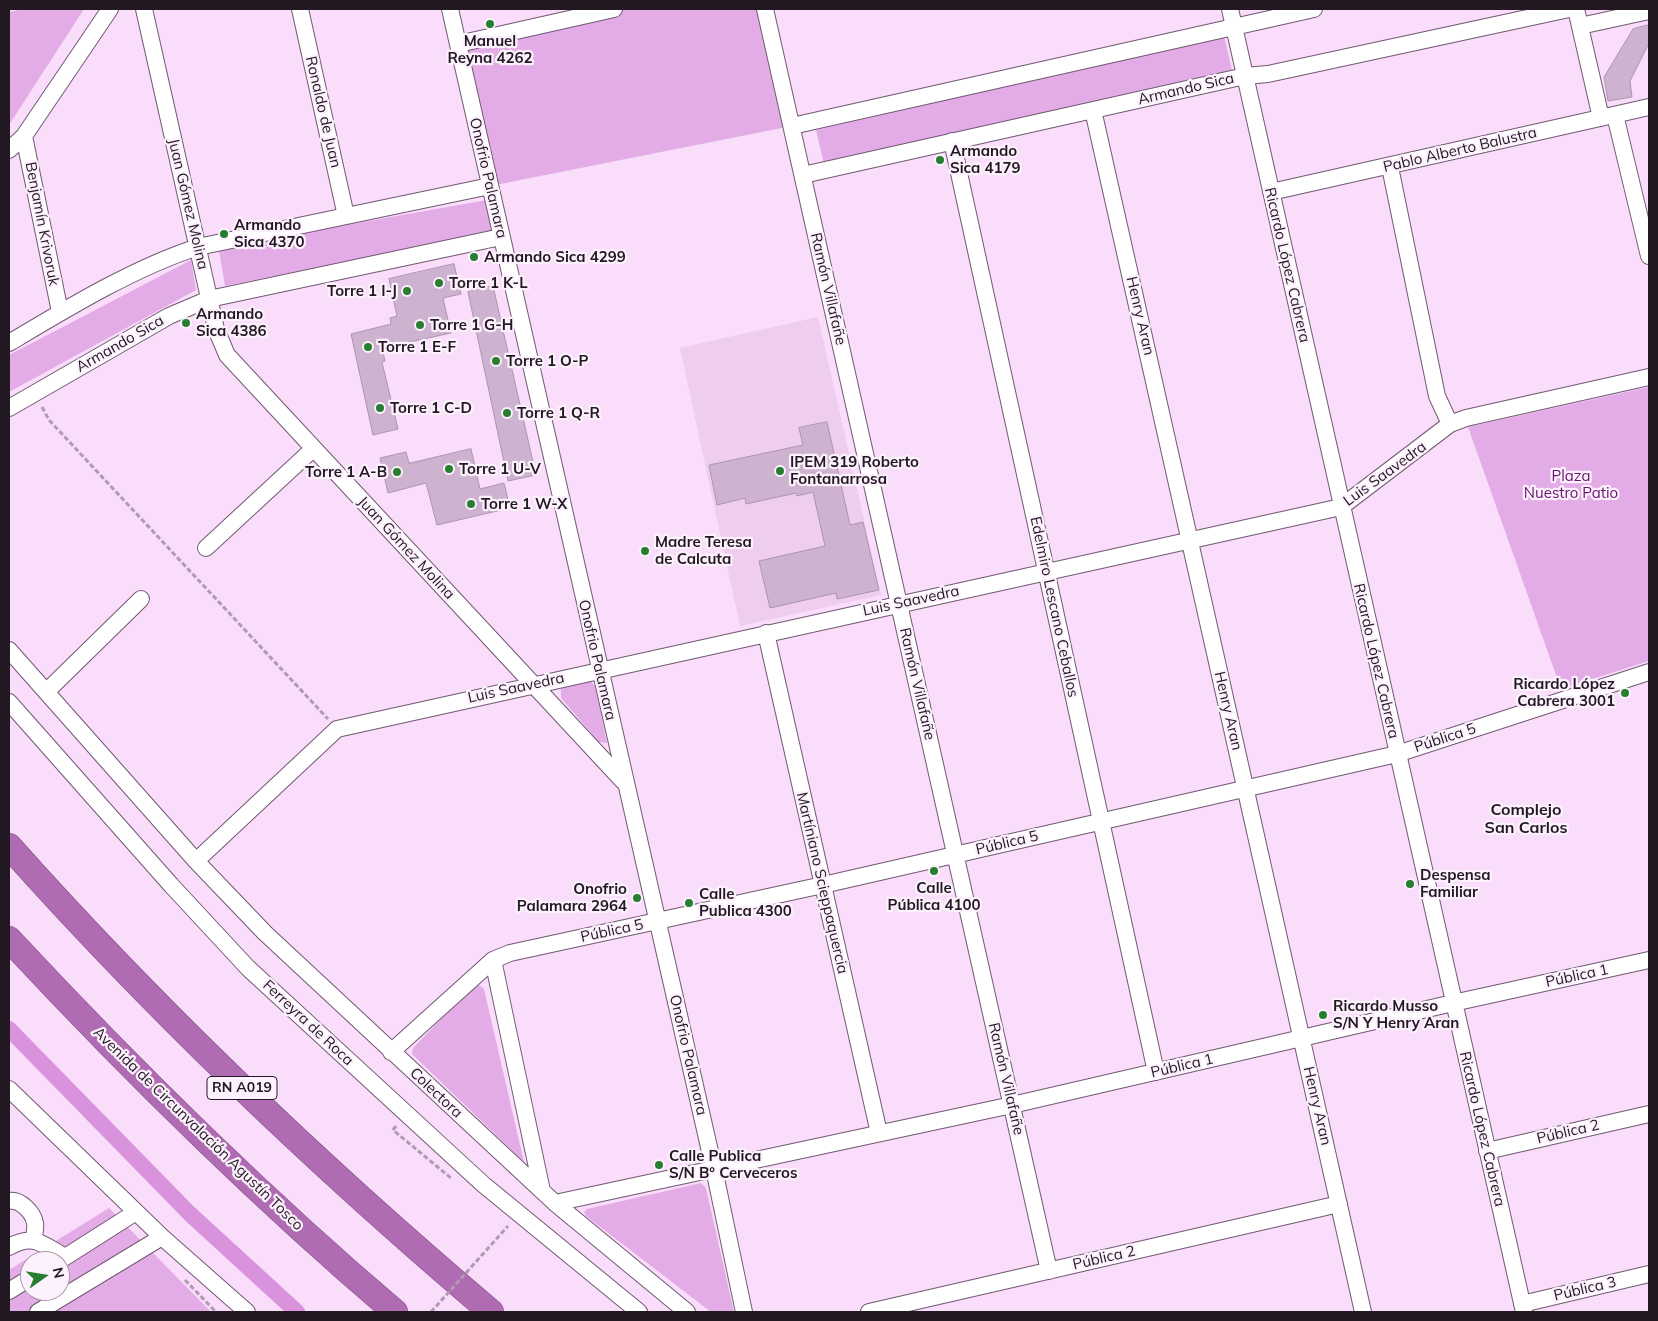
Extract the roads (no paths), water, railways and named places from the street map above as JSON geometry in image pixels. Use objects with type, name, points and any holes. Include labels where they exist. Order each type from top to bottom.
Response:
[{"type":"highway","name":"RN A019","points":[[9,846],[106,953],[256,1101],[353,1192],[491,1312]]},
{"type":"highway","name":"Avenida de Circunvalación Agustín Tosco","points":[[9,939],[130,1065],[219,1153],[395,1312]]},
{"type":"street","points":[[9,150],[24,136],[110,9]]},
{"type":"street","name":"Juan Gómez Molina","points":[[144,9],[216,329],[227,355],[624,782]]},
{"type":"street","name":"Ronaldo de Juan","points":[[300,9],[346,216]]},
{"type":"street","name":"Onofrio Palamara","points":[[450,9],[624,782],[658,920],[744,1312]]},
{"type":"street","points":[[458,44],[613,9]]},
{"type":"street","name":"Ramón Villafañe","points":[[765,9],[1049,1271]]},
{"type":"street","name":"Ricardo López Cabrera","points":[[1230,9],[1523,1308]]},
{"type":"street","points":[[792,126],[1314,9]]},
{"type":"street","name":"Armando Sica","points":[[803,175],[1245,76],[1268,74],[1569,9]]},
{"type":"street","points":[[1576,9],[1649,256]]},
{"type":"street","points":[[1580,26],[1649,10]]},
{"type":"street","name":"Pablo Alberto Balustra","points":[[1271,192],[1649,108]]},
{"type":"street","name":"Henry Aran","points":[[1093,110],[1363,1312]]},
{"type":"street","name":"Benjamín Krivoruk","points":[[24,136],[60,312]]},
{"type":"street","name":"Edelmiro Lescano Ceballos","points":[[952,141],[1156,1072]]},
{"type":"street","points":[[1390,167],[1436,396],[1450,424]]},
{"type":"street","points":[[9,343],[60,312],[173,255],[198,247],[490,186]]},
{"type":"street","name":"Armando Sica","points":[[9,408],[169,316],[209,299],[501,237]]},
{"type":"street","name":"Luis Saavedra","points":[[196,861],[337,729],[1342,507],[1450,424],[1466,418],[1649,378]]},
{"type":"street","points":[[206,548],[313,449]]},
{"type":"street","points":[[46,692],[141,599]]},
{"type":"street","name":"Martíniano Scieppaquercia","points":[[766,633],[879,1133]]},
{"type":"street","points":[[9,650],[196,861]]},
{"type":"street","name":"Pública 5","points":[[392,1052],[492,960],[510,953],[823,886],[1397,754],[1649,672]]},
{"type":"street","name":"Ferreyra de Roca","points":[[9,702],[171,885],[248,968],[484,1185],[638,1312]]},
{"type":"street","name":"Colectora","points":[[196,861],[264,934],[555,1203],[687,1312]]},
{"type":"street","points":[[492,960],[542,1191]]},
{"type":"street","name":"Pública 1","points":[[555,1203],[1012,1105],[1453,1003],[1649,960]]},
{"type":"street","points":[[9,1089],[162,1237],[247,1312]]},
{"type":"street","name":"Pública 2","points":[[1487,1151],[1649,1114]]},
{"type":"street","points":[[9,1201],[21,1204],[28,1210],[35,1222],[34,1239]]},
{"type":"street","name":"Pública 2","points":[[879,1311],[1339,1204]]},
{"type":"street","points":[[70,1254],[136,1212]]},
{"type":"street","points":[[38,1312],[162,1237]]},
{"type":"street","points":[[9,1248],[20,1241],[34,1239],[51,1251]]},
{"type":"street","name":"Pública 3","points":[[1523,1308],[1649,1274]]},
{"type":"street","points":[[9,1291],[20,1284]]},
{"type":"waterway","points":[[9,1029],[190,1214],[297,1312]]},
{"type":"place","name":"Manuel Reyna 4262","points":[[490,24]]},
{"type":"place","name":"Armando Sica 4179","points":[[940,160]]},
{"type":"place","name":"Armando Sica 4370","points":[[224,234]]},
{"type":"place","name":"Armando Sica 4299","points":[[474,257]]},
{"type":"place","name":"Torre 1 K-L","points":[[439,283]]},
{"type":"place","name":"Torre 1 I-J","points":[[407,291]]},
{"type":"place","name":"Armando Sica 4386","points":[[186,323]]},
{"type":"place","name":"Torre 1 G-H","points":[[420,325]]},
{"type":"place","name":"Torre 1 E-F","points":[[368,347]]},
{"type":"place","name":"Torre 1 O-P","points":[[496,361]]},
{"type":"place","name":"Torre 1 C-D","points":[[380,408]]},
{"type":"place","name":"Torre 1 Q-R","points":[[507,413]]},
{"type":"place","name":"Torre 1 U-V","points":[[449,469]]},
{"type":"place","name":"IPEM 319 Roberto Fontanarrosa","points":[[780,471]]},
{"type":"place","name":"Torre 1 A-B","points":[[397,472]]},
{"type":"place","name":"Torre 1 W-X","points":[[471,504]]},
{"type":"place","name":"Madre Teresa de Calcuta","points":[[645,551]]},
{"type":"place","name":"Ricardo López Cabrera 3001","points":[[1625,693]]},
{"type":"place","name":"Calle Pública 4100","points":[[934,871]]},
{"type":"place","name":"Despensa Familiar","points":[[1410,884]]},
{"type":"place","name":"Onofrio Palamara 2964","points":[[637,898]]},
{"type":"place","name":"Calle Publica 4300","points":[[689,903]]},
{"type":"place","name":"Ricardo Musso S/N Y Henry Aran","points":[[1323,1015]]},
{"type":"place","name":"Calle Publica S/N B° Cerveceros","points":[[659,1165]]},
{"type":"district","name":"Complejo San Carlos","points":[[1526,819]]},
{"type":"park label","name":"Plaza Nuestro Patio","points":[[1571,484]]}]
